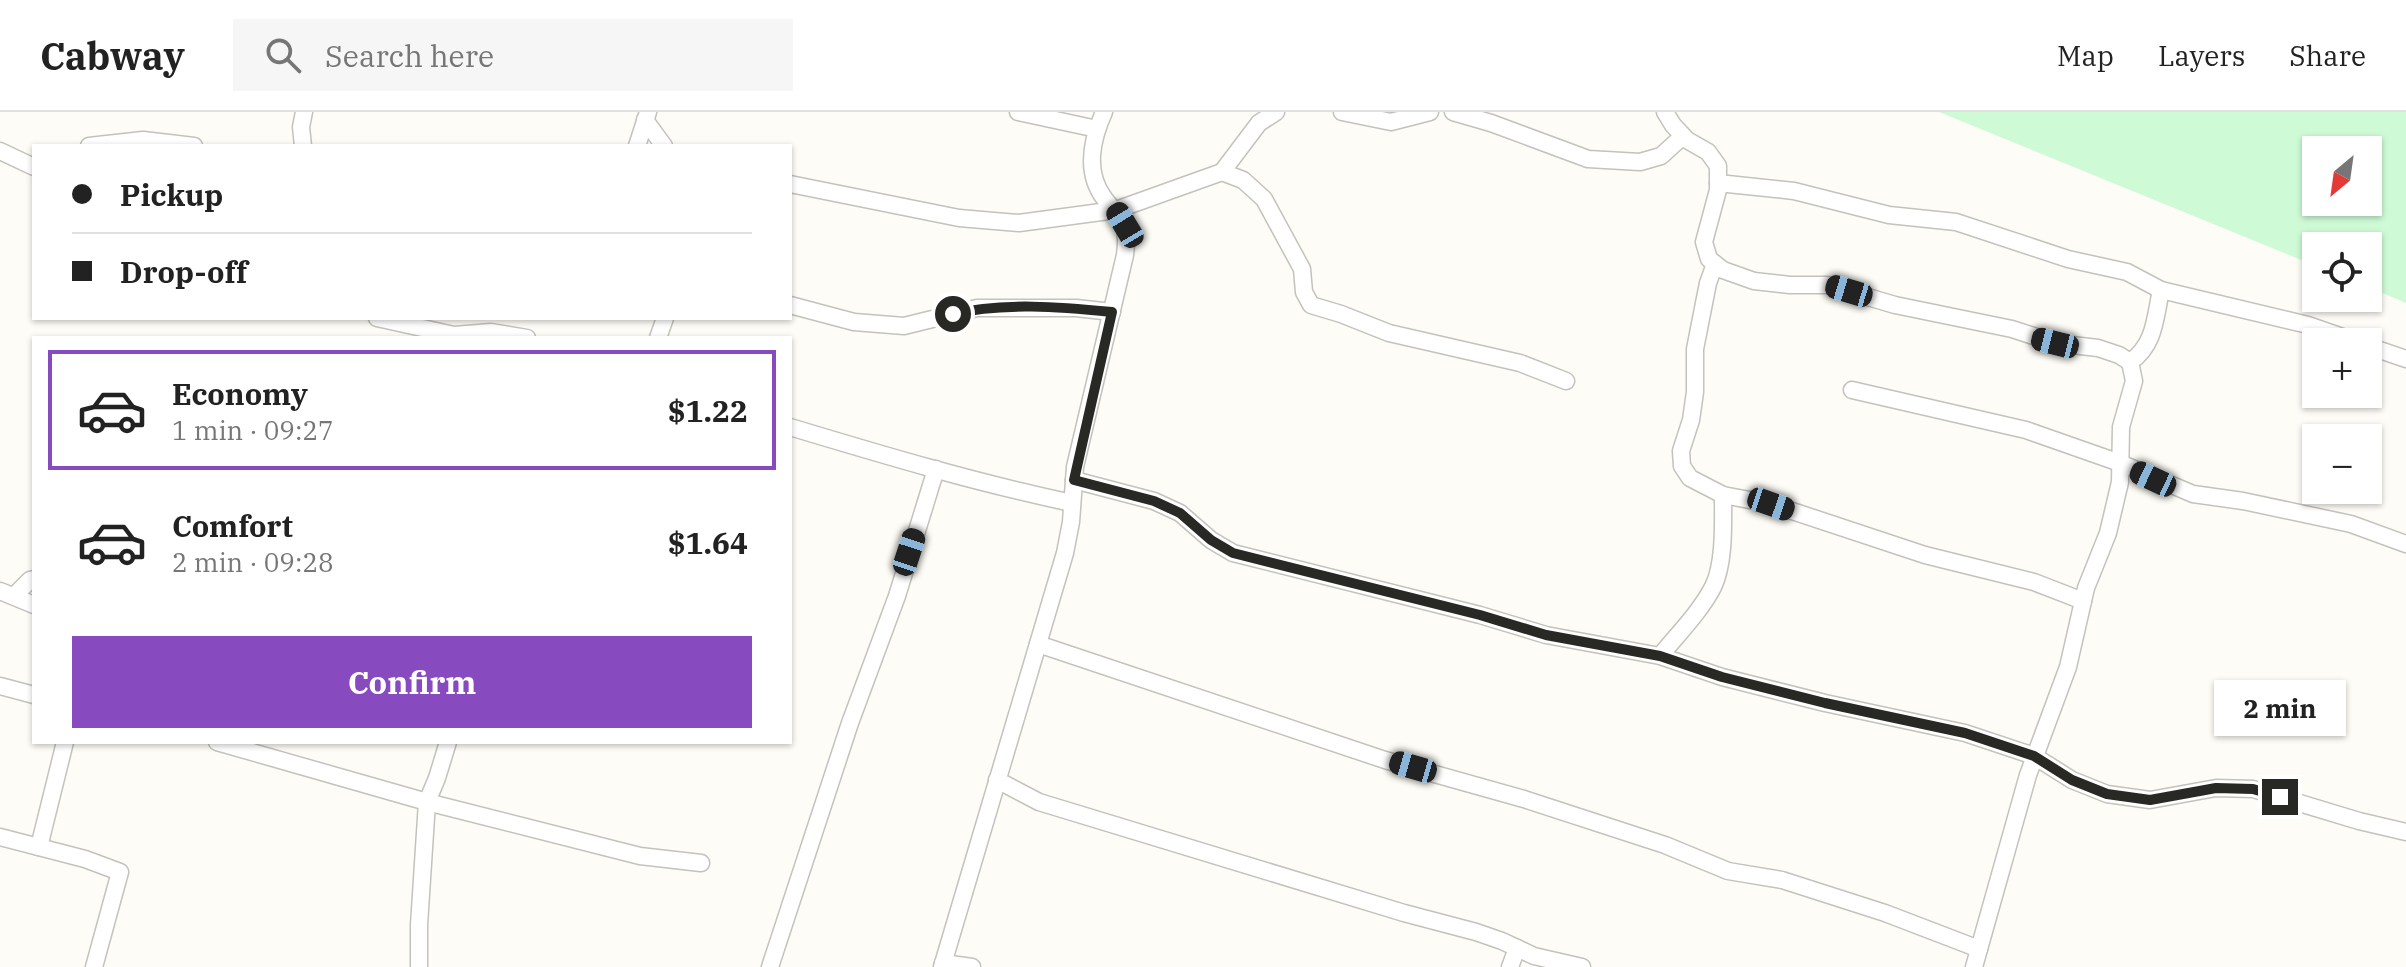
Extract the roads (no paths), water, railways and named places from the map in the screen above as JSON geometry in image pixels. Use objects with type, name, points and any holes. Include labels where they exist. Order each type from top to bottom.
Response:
[{"type":"street","points":[[303,144],[301,127],[304,112]]},
{"type":"street","points":[[1018,112],[1097,129]]},
{"type":"street","points":[[972,967],[942,965],[1065,553],[1074,480],[1127,240],[1125,225],[1097,185],[1092,166],[1092,140],[1104,112]]},
{"type":"street","points":[[792,184],[959,218],[1019,223],[1116,210],[1222,172],[1259,123],[1276,112]]},
{"type":"street","points":[[1342,112],[1391,122],[1430,112]]},
{"type":"street","points":[[1453,112],[1588,159],[1640,162],[1661,156],[1683,136]]},
{"type":"street","points":[[1665,112],[1683,136],[1708,152],[1718,166],[1718,183],[1704,242],[1709,259],[1723,270],[1754,281],[1827,285],[1895,305],[2012,329],[2055,343],[2098,348],[2130,362],[2134,381],[2121,427],[2120,482],[2108,533],[2083,601],[2068,667],[2034,756],[1974,967]]},
{"type":"street","points":[[638,144],[647,116]]},
{"type":"street","points":[[647,116],[663,144]]},
{"type":"street","points":[[107,144],[143,140],[177,144]]},
{"type":"street","points":[[0,151],[32,166]]},
{"type":"street","points":[[1222,172],[1243,180],[1264,199],[1302,269],[1304,292],[1311,305],[1389,333],[1520,363],[1566,381]]},
{"type":"street","points":[[1718,183],[1794,191],[1889,215],[1956,222],[2068,259],[2127,272],[2161,290],[2317,328]]},
{"type":"street","points":[[1715,264],[1708,283],[1695,349],[1695,392],[1691,420],[1681,451],[1682,466],[1690,478],[1723,495],[1771,504],[1925,555],[2034,582],[2083,601]]},
{"type":"street","points":[[2130,362],[2143,353],[2150,339],[2161,290]]},
{"type":"street","points":[[792,306],[854,322],[904,326],[977,308],[1076,308],[1112,312]]},
{"type":"street","points":[[385,320],[450,336]]},
{"type":"street","points":[[461,336],[491,332],[515,336]]},
{"type":"street","points":[[2382,351],[2406,359]]},
{"type":"street","points":[[1852,390],[2026,430],[2120,463],[2193,494],[2243,501],[2351,524],[2406,544]]},
{"type":"street","points":[[792,428],[936,469],[1072,503]]},
{"type":"street","points":[[770,967],[850,723],[897,596],[936,469]]},
{"type":"street","points":[[1074,480],[1154,501],[1180,513],[1211,540],[1233,553],[1480,615],[1546,635],[1660,656],[1722,677],[1965,733],[2034,756],[2072,780],[2107,794],[2150,800],[2216,788],[2253,789],[2406,832]]},
{"type":"street","points":[[1660,656],[1702,605],[1715,584],[1724,538],[1723,495]]},
{"type":"street","points":[[7,593],[32,580]]},
{"type":"street","points":[[7,593],[32,604]]},
{"type":"street","points":[[1038,644],[1385,760],[1524,799],[1665,845],[1728,871],[1782,880],[1885,913],[1979,949]]},
{"type":"street","points":[[0,686],[32,694]]},
{"type":"street","points":[[39,847],[65,744]]},
{"type":"street","points":[[228,744],[427,802],[640,856],[701,863]]},
{"type":"street","points":[[419,967],[427,802],[447,744]]},
{"type":"street","points":[[997,780],[1039,802],[1476,932],[1534,956],[1582,967]]},
{"type":"street","points":[[0,837],[85,859],[120,872],[94,967]]},
{"type":"street","points":[[1510,967],[1517,948]]}]
